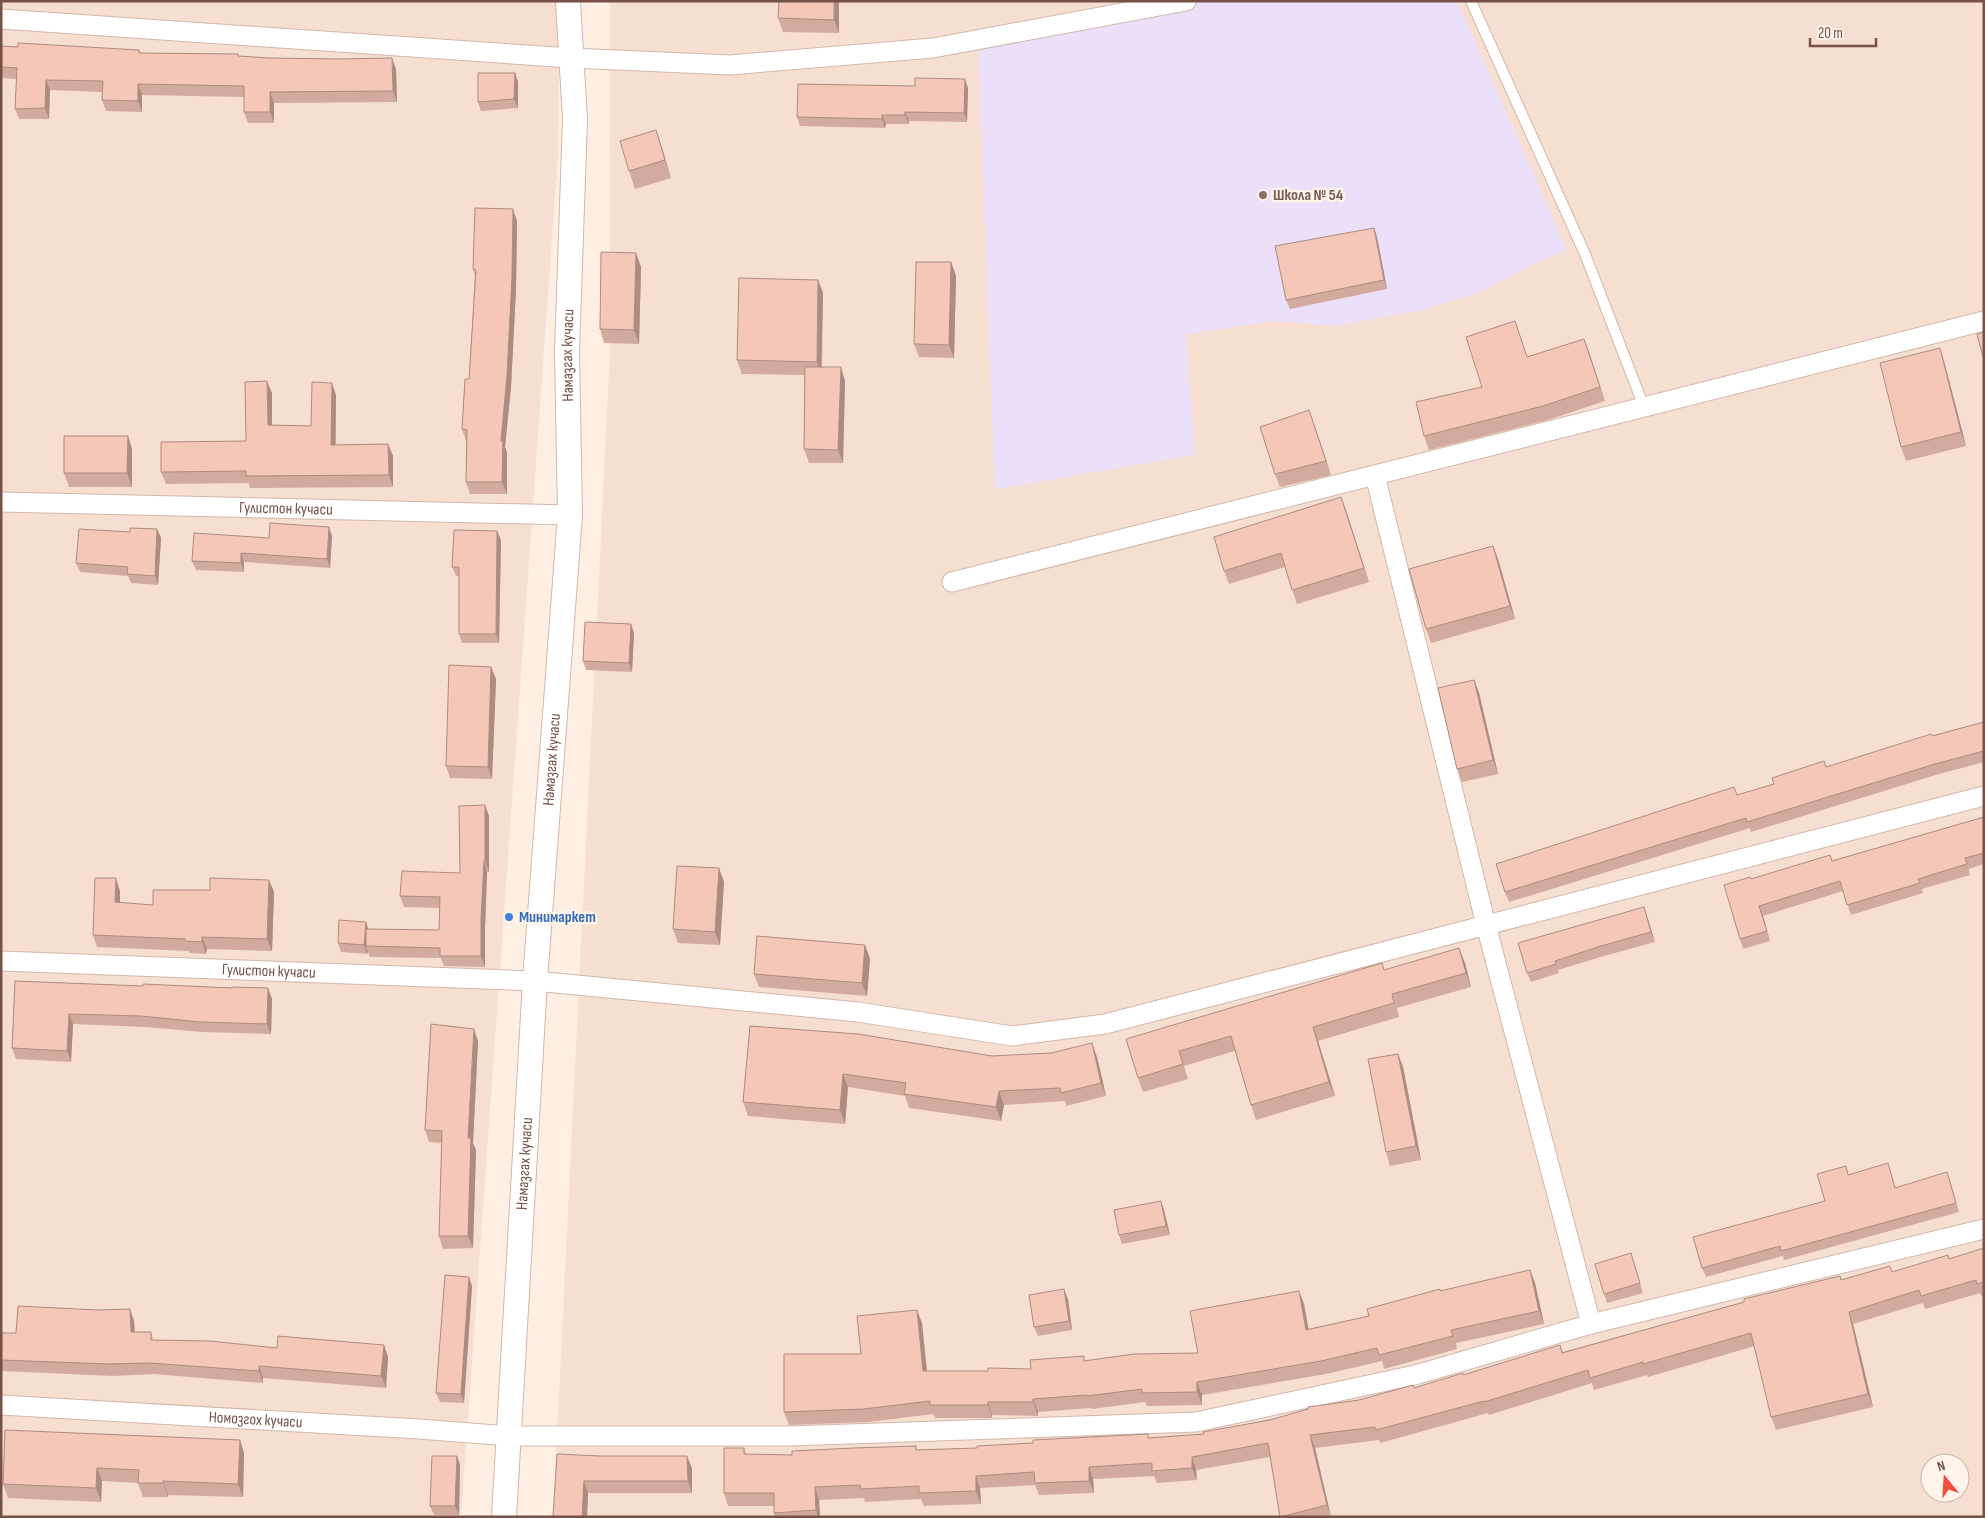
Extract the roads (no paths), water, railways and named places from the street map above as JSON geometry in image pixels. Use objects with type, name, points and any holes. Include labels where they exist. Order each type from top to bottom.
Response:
[{"type":"street","name":"Намазгах кучаси","points":[[504,1517],[535,981],[570,515],[567,351],[575,119],[568,1]]},
{"type":"street","points":[[1,19],[571,58],[730,65],[933,48],[1186,1]]},
{"type":"street","points":[[952,582],[1984,321]]},
{"type":"street","points":[[1375,475],[1486,925],[1591,1324]]},
{"type":"street","name":"Гулистон кучаси","points":[[1,502],[570,515]]},
{"type":"street","name":"Гулистон кучаси","points":[[1,961],[535,981],[858,1012],[1012,1036],[1105,1024],[1984,796]]},
{"type":"street","name":"Номозгох кучаси","points":[[1,1406],[419,1429],[509,1436],[790,1436],[1196,1422],[1415,1375],[1591,1324],[1984,1229]]},
{"type":"lane","points":[[1471,1],[1585,254],[1644,407]]},
{"type":"place","name":"Школа № 54","points":[[1263,195]]},
{"type":"place","name":"Минимаркет","points":[[509,917]]}]
